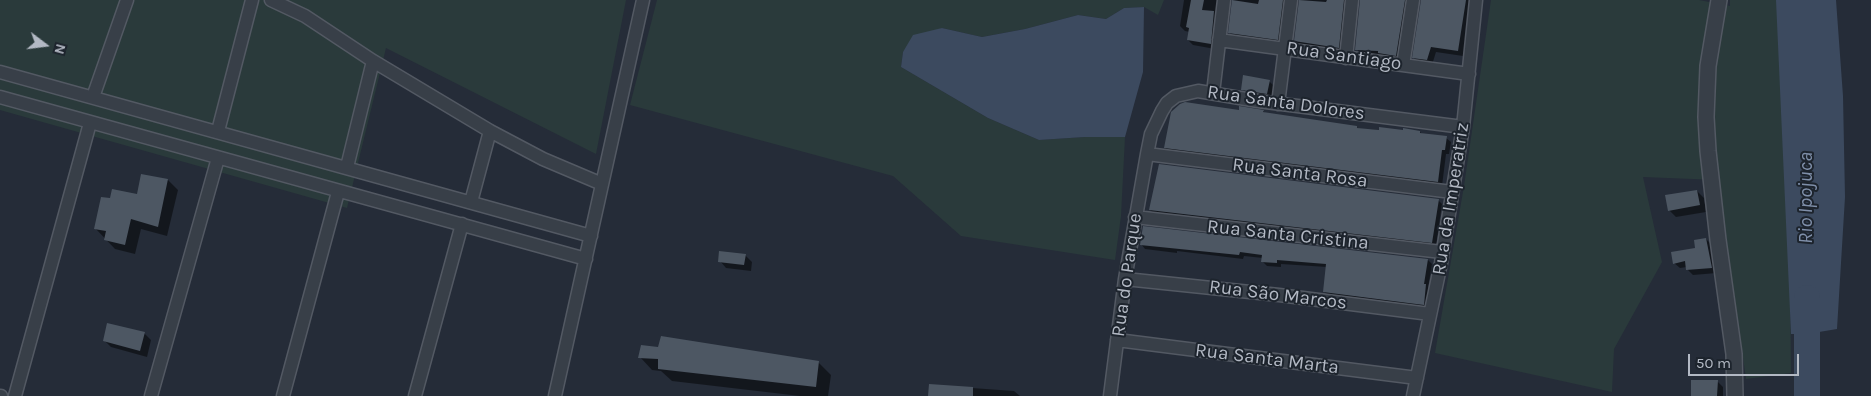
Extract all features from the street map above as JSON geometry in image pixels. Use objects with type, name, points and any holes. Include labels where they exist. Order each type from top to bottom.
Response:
[{"type":"street","points":[[93,97],[127,0]]},
{"type":"street","points":[[218,132],[252,0]]},
{"type":"street","points":[[271,0],[305,16],[373,61],[490,131],[543,159],[602,184]]},
{"type":"street","points":[[555,396],[643,0]]},
{"type":"street","points":[[1213,93],[1224,0]]},
{"type":"street","points":[[1278,104],[1290,0]]},
{"type":"street","points":[[1346,58],[1352,0]]},
{"type":"street","points":[[1403,65],[1412,0]]},
{"type":"street","name":"Rua da Imperatriz","points":[[1413,396],[1442,252],[1464,127],[1476,0]]},
{"type":"street","points":[[1719,0],[1708,66],[1706,118],[1718,240],[1734,354],[1735,396]]},
{"type":"street","name":"Rua Santiago","points":[[1219,40],[1469,74]]},
{"type":"street","points":[[347,167],[373,61]]},
{"type":"street","points":[[0,72],[591,236]]},
{"type":"street","name":"Rua Santa Dolores","points":[[1147,154],[1152,134],[1167,103],[1176,96],[1198,91],[1278,104],[1464,127]]},
{"type":"street","points":[[0,98],[586,259]]},
{"type":"street","points":[[15,396],[90,123]]},
{"type":"street","points":[[471,202],[490,131]]},
{"type":"street","name":"Rua Santa Rosa","points":[[1147,154],[1452,192]]},
{"type":"street","name":"Rua do Parque","points":[[1110,396],[1134,218],[1147,154]]},
{"type":"street","points":[[151,396],[218,158]]},
{"type":"street","points":[[283,396],[338,192]]},
{"type":"street","name":"Rua Santa Cristina","points":[[1134,218],[1442,252]]},
{"type":"street","points":[[415,396],[462,224]]},
{"type":"street","name":"Rua São Marcos","points":[[1125,279],[1279,295],[1430,314]]},
{"type":"street","name":"Rua Santa Marta","points":[[1117,340],[1417,378]]},
{"type":"shaded area","points":[[0,0],[626,0],[596,154],[386,48],[347,208],[0,110]]},
{"type":"shaded area","points":[[657,0],[1164,0],[1158,15],[1144,7],[1124,8],[1106,19],[1078,15],[1025,29],[982,37],[942,28],[903,52],[901,67],[988,118],[1039,140],[1125,137],[1121,216],[1115,260],[961,236],[893,176],[630,105]]},
{"type":"shaded area","points":[[1491,0],[1699,0],[1730,6],[1730,0],[1778,0],[1790,260],[1791,373],[1746,379],[1718,180],[1643,177],[1662,262],[1614,349],[1612,392],[1435,353],[1464,186]]},
{"type":"water","points":[[1776,0],[1836,0],[1843,96],[1845,197],[1837,329],[1807,334],[1791,334]]},
{"type":"water","points":[[1144,7],[1143,72],[1125,137],[1039,140],[988,118],[901,67],[903,52],[913,35],[942,28],[982,37],[1025,29],[1078,15],[1106,19],[1124,8]]},
{"type":"building","points":[[1191,0],[1204,0],[1202,10],[1214,11],[1211,44],[1187,40],[1189,28],[1186,27]]},
{"type":"building","points":[[1232,0],[1258,4],[1259,0],[1283,0],[1278,40],[1228,33]]},
{"type":"building","points":[[1299,0],[1326,2],[1327,0],[1344,0],[1339,48],[1294,41]]},
{"type":"building","points":[[1360,0],[1405,0],[1396,56],[1378,53],[1378,51],[1355,50]]},
{"type":"building","points":[[1421,0],[1466,0],[1458,51],[1431,47],[1427,60],[1412,58]]},
{"type":"building","points":[[1243,75],[1270,80],[1267,94],[1241,90]]},
{"type":"building","points":[[1185,102],[1239,110],[1239,106],[1264,110],[1263,112],[1357,126],[1357,128],[1379,130],[1379,127],[1403,130],[1403,128],[1420,131],[1420,133],[1447,136],[1445,150],[1442,150],[1438,182],[1164,148],[1171,112]]},
{"type":"building","points":[[1159,164],[1439,199],[1432,243],[1149,210]]},
{"type":"building","points":[[141,174],[168,179],[158,227],[131,219],[125,245],[104,240],[106,231],[94,229],[101,197],[110,198],[112,189],[137,194]]},
{"type":"building","points":[[1697,190],[1700,205],[1668,211],[1665,195]]},
{"type":"building","points":[[1143,226],[1428,259],[1424,284],[1426,284],[1424,305],[1323,292],[1326,264],[1277,260],[1277,263],[1261,262],[1262,255],[1240,252],[1239,255],[1140,245]]},
{"type":"building","points":[[1706,238],[1712,268],[1686,270],[1685,261],[1673,264],[1671,252],[1695,248],[1694,240]]},
{"type":"building","points":[[719,251],[746,254],[744,265],[718,262]]},
{"type":"building","points":[[107,323],[145,332],[140,351],[103,341]]},
{"type":"building","points":[[661,336],[819,361],[816,387],[658,369],[658,359],[638,358],[641,345],[658,347]]},
{"type":"building","points":[[1691,380],[1718,380],[1717,396],[1691,396]]},
{"type":"building","points":[[929,384],[973,387],[973,396],[928,396]]},
{"type":"waterway","name":"Rio Ipojuca","points":[[1807,298],[1807,396]]}]
